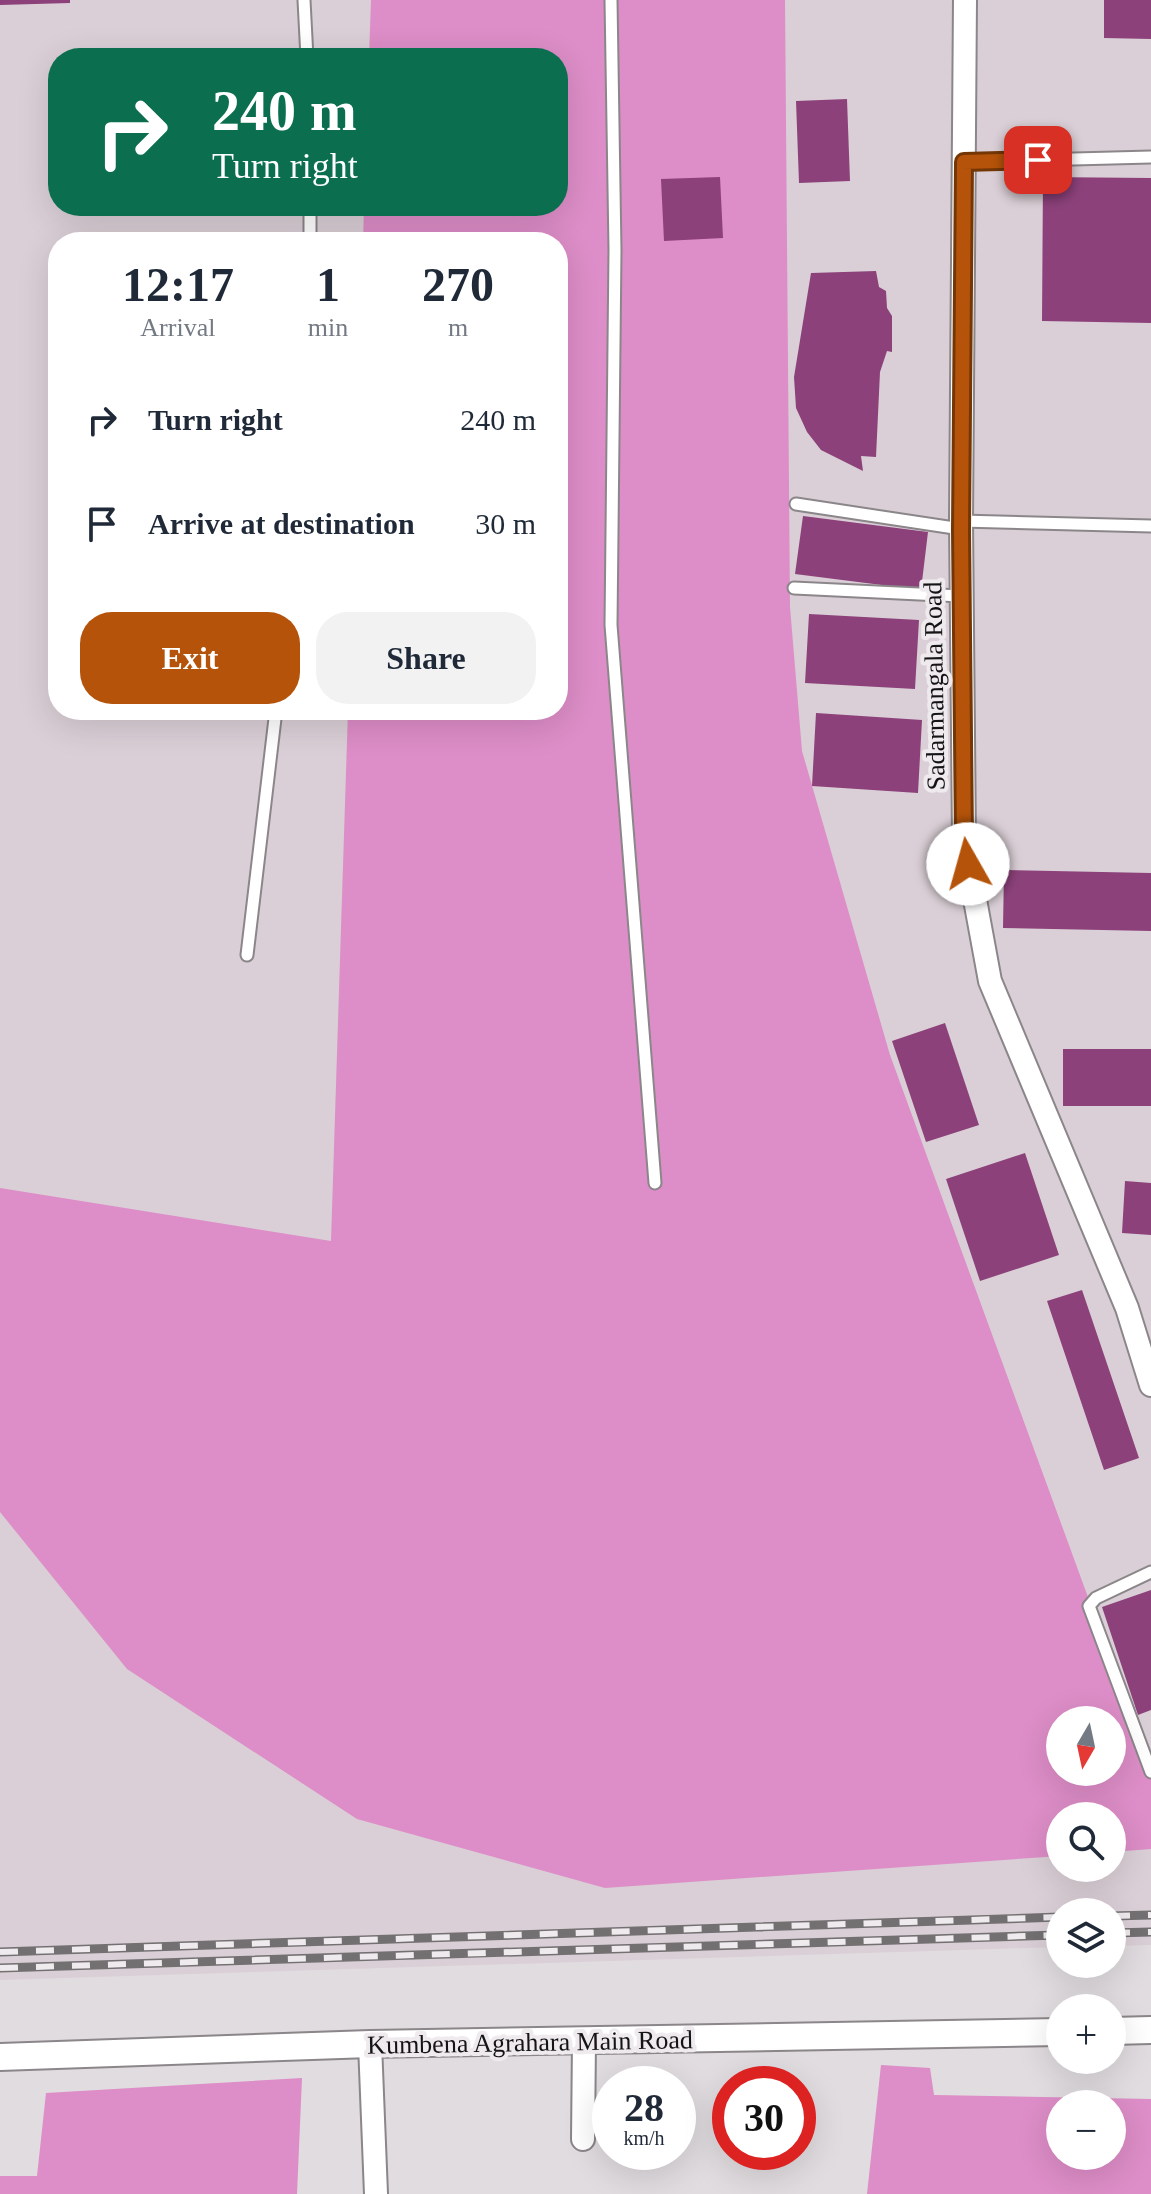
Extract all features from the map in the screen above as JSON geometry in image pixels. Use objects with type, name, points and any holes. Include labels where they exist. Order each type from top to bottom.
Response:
[{"type":"street","name":"Sadarmangala Road","points":[[965,0],[961,525],[964,840],[990,981],[1127,1308],[1151,1385]]},
{"type":"street","points":[[1126,2031],[1151,2030]]},
{"type":"street","name":"Kumbena Agrahara Main Road","points":[[0,2057],[370,2044],[1046,2032]]},
{"type":"street","points":[[583,2139],[584,2041]]},
{"type":"street","points":[[370,2044],[376,2194]]},
{"type":"lane","points":[[304,0],[306,48]]},
{"type":"lane","points":[[611,0],[615,250],[611,625],[655,1183]]},
{"type":"lane","points":[[964,162],[1151,157]]},
{"type":"lane","points":[[796,504],[961,525],[1151,526]]},
{"type":"lane","points":[[794,588],[961,596]]},
{"type":"lane","points":[[247,955],[275,720]]},
{"type":"lane","points":[[1151,1572],[1096,1598],[1089,1606],[1151,1772]]},
{"type":"shaded area","points":[[0,0],[1151,0],[1151,1945],[1126,1946],[1126,1898],[1046,1898],[1046,1947],[0,1980]]},
{"type":"shaded area","points":[[371,0],[785,0],[790,607],[802,751],[890,1055],[1127,1704],[1151,1751],[1151,1849],[1126,1851],[1126,1802],[1046,1802],[1046,1857],[605,1888],[357,1819],[127,1669],[0,1512],[0,1188],[331,1241],[348,720],[568,720],[568,232],[363,232],[364,216],[568,216],[568,48],[369,48]]},
{"type":"shaded area","points":[[881,2065],[930,2068],[934,2095],[1046,2097],[1046,2170],[1126,2170],[1126,2099],[1151,2099],[1151,2194],[867,2194]]},
{"type":"shaded area","points":[[302,2078],[297,2194],[0,2194],[0,2176],[37,2176],[46,2093]]},
{"type":"building","points":[[0,0],[70,0],[70,3],[0,5]]},
{"type":"building","points":[[1104,0],[1151,0],[1151,39],[1104,38]]},
{"type":"building","points":[[847,99],[850,181],[799,183],[796,101]]},
{"type":"building","points":[[720,177],[723,238],[664,241],[661,179]]},
{"type":"building","points":[[1043,177],[1151,178],[1151,323],[1042,321]]},
{"type":"building","points":[[876,271],[879,287],[886,291],[887,308],[892,316],[892,352],[887,351],[880,372],[876,457],[861,456],[863,471],[821,450],[807,432],[796,408],[794,377],[811,273]]},
{"type":"building","points":[[803,516],[928,532],[921,590],[795,574]]},
{"type":"building","points":[[809,614],[919,620],[915,689],[805,683]]},
{"type":"building","points":[[816,713],[922,720],[918,793],[812,786]]},
{"type":"building","points":[[1004,870],[1151,873],[1151,931],[1003,928]]},
{"type":"building","points":[[945,1023],[979,1125],[926,1142],[892,1041]]},
{"type":"building","points":[[1063,1049],[1151,1049],[1151,1106],[1063,1106]]},
{"type":"building","points":[[1025,1153],[1059,1255],[980,1281],[946,1179]]},
{"type":"building","points":[[1125,1181],[1151,1183],[1151,1235],[1122,1233]]},
{"type":"building","points":[[1082,1290],[1139,1458],[1104,1470],[1047,1301]]},
{"type":"building","points":[[1151,1590],[1151,1710],[1138,1715],[1102,1607]]},
{"type":"railway","points":[[1126,1916],[1151,1915]]},
{"type":"railway","points":[[0,1952],[1046,1917]]},
{"type":"railway","points":[[1126,1933],[1151,1932]]},
{"type":"railway","points":[[0,1968],[1046,1935]]},
{"type":"route","points":[[968,864],[964,840],[961,529],[964,162],[1038,160]]}]
